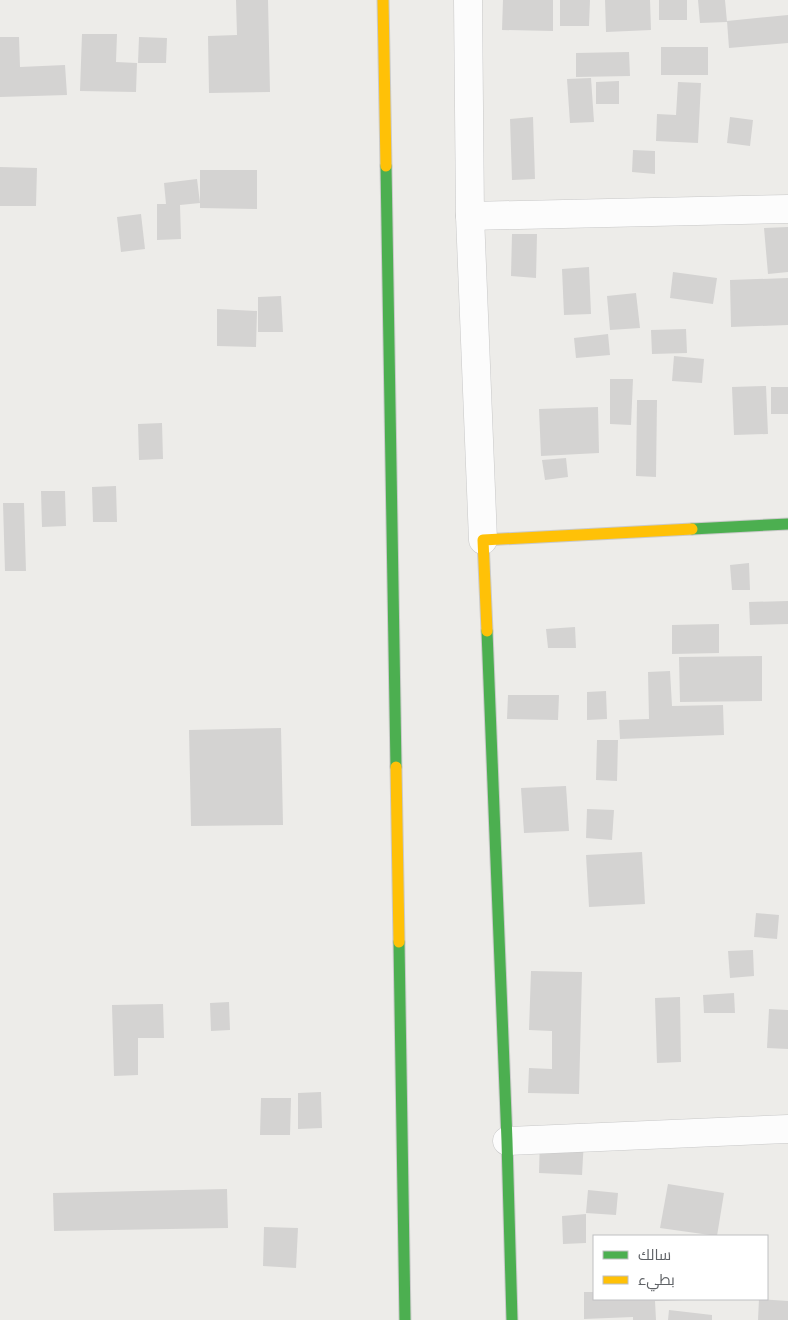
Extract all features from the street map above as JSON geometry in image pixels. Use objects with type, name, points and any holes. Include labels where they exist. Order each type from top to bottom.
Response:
[{"type":"street","points":[[383,0],[405,1320]]},
{"type":"street","points":[[468,0],[470,216],[507,1141],[512,1320]]},
{"type":"street","points":[[470,216],[788,210]]},
{"type":"street","points":[[483,540],[788,524]]},
{"type":"street","points":[[507,1141],[788,1128]]},
{"type":"building","points":[[236,0],[268,0],[270,92],[209,93],[208,36],[237,35]]},
{"type":"building","points":[[503,0],[553,0],[553,31],[502,30]]},
{"type":"building","points":[[560,0],[590,0],[589,26],[560,26]]},
{"type":"building","points":[[605,0],[650,0],[651,30],[606,32]]},
{"type":"building","points":[[659,0],[687,0],[687,20],[659,20]]},
{"type":"building","points":[[698,0],[725,0],[727,22],[700,23]]},
{"type":"building","points":[[788,15],[788,43],[729,48],[727,21]]},
{"type":"building","points":[[82,34],[117,34],[116,62],[137,63],[136,92],[80,91]]},
{"type":"building","points":[[0,37],[19,37],[20,67],[65,65],[67,95],[0,97]]},
{"type":"building","points":[[139,37],[167,38],[166,63],[138,63]]},
{"type":"building","points":[[661,47],[708,47],[708,75],[661,75]]},
{"type":"building","points":[[629,52],[630,76],[576,77],[576,53]]},
{"type":"building","points":[[591,78],[594,122],[570,123],[567,79]]},
{"type":"building","points":[[619,81],[619,104],[596,104],[596,82]]},
{"type":"building","points":[[678,82],[701,83],[698,143],[656,141],[657,114],[676,115]]},
{"type":"building","points":[[533,117],[535,179],[512,180],[510,119]]},
{"type":"building","points":[[730,117],[753,120],[750,146],[727,143]]},
{"type":"building","points":[[633,150],[655,151],[655,174],[632,172]]},
{"type":"building","points":[[0,167],[37,168],[36,206],[0,206]]},
{"type":"building","points":[[200,170],[257,170],[257,209],[200,208]]},
{"type":"building","points":[[197,179],[200,203],[180,205],[181,239],[157,240],[157,204],[166,204],[164,183]]},
{"type":"building","points":[[141,214],[145,249],[121,252],[117,217]]},
{"type":"building","points":[[788,227],[788,272],[768,274],[764,228]]},
{"type":"building","points":[[512,234],[537,234],[536,278],[511,276]]},
{"type":"building","points":[[589,267],[591,314],[564,315],[562,269]]},
{"type":"building","points":[[673,272],[717,278],[713,304],[670,298]]},
{"type":"building","points":[[788,278],[788,325],[731,327],[730,280]]},
{"type":"building","points":[[636,293],[640,328],[610,330],[607,296]]},
{"type":"building","points":[[281,296],[283,332],[258,332],[258,297]]},
{"type":"building","points":[[217,309],[257,311],[256,347],[217,346]]},
{"type":"building","points":[[686,329],[687,353],[652,354],[651,330]]},
{"type":"building","points":[[608,334],[610,355],[576,358],[574,338]]},
{"type":"building","points":[[674,356],[704,359],[702,383],[672,381]]},
{"type":"building","points":[[610,379],[633,379],[631,425],[610,424]]},
{"type":"building","points":[[766,386],[768,434],[734,435],[732,387]]},
{"type":"building","points":[[771,387],[788,387],[788,414],[771,414]]},
{"type":"building","points":[[637,400],[657,400],[656,477],[636,476]]},
{"type":"building","points":[[598,407],[599,453],[541,456],[539,409]]},
{"type":"building","points":[[162,423],[163,459],[139,460],[138,424]]},
{"type":"building","points":[[566,458],[568,477],[545,480],[542,460]]},
{"type":"building","points":[[116,486],[117,522],[93,522],[92,487]]},
{"type":"building","points":[[41,491],[65,491],[66,526],[42,527]]},
{"type":"building","points":[[3,503],[24,503],[26,571],[5,571]]},
{"type":"building","points":[[749,563],[750,590],[732,590],[730,565]]},
{"type":"building","points":[[788,601],[788,624],[750,625],[749,602]]},
{"type":"building","points":[[719,624],[719,653],[672,654],[672,625]]},
{"type":"building","points":[[575,627],[576,648],[548,648],[546,629]]},
{"type":"building","points":[[762,656],[762,701],[680,702],[679,657]]},
{"type":"building","points":[[670,671],[672,706],[723,705],[724,735],[620,739],[619,720],[649,719],[648,672]]},
{"type":"building","points":[[606,691],[607,719],[587,720],[587,692]]},
{"type":"building","points":[[508,695],[559,695],[558,720],[507,719]]},
{"type":"building","points":[[281,728],[283,825],[191,826],[189,730]]},
{"type":"building","points":[[597,740],[618,740],[617,781],[596,780]]},
{"type":"building","points":[[566,786],[569,831],[524,833],[521,788]]},
{"type":"building","points":[[587,809],[614,810],[612,840],[586,838]]},
{"type":"building","points":[[642,852],[645,904],[589,907],[586,855]]},
{"type":"building","points":[[756,913],[779,915],[777,939],[754,937]]},
{"type":"building","points":[[753,950],[754,976],[730,978],[728,951]]},
{"type":"building","points":[[531,971],[582,972],[579,1094],[528,1093],[529,1068],[552,1069],[552,1031],[529,1030]]},
{"type":"building","points":[[734,993],[735,1013],[704,1013],[703,995]]},
{"type":"building","points":[[680,997],[681,1062],[657,1063],[655,998]]},
{"type":"building","points":[[229,1002],[230,1030],[211,1031],[210,1003]]},
{"type":"building","points":[[163,1004],[164,1038],[138,1038],[138,1075],[114,1076],[112,1005]]},
{"type":"building","points":[[769,1009],[788,1010],[788,1049],[767,1048]]},
{"type":"building","points":[[321,1092],[322,1128],[298,1129],[298,1093]]},
{"type":"building","points":[[261,1098],[291,1098],[290,1135],[260,1135]]},
{"type":"building","points":[[540,1137],[584,1139],[582,1175],[539,1173]]},
{"type":"building","points":[[668,1184],[724,1193],[717,1235],[660,1228]]},
{"type":"building","points":[[227,1189],[228,1228],[54,1231],[53,1193]]},
{"type":"building","points":[[588,1190],[618,1193],[616,1215],[586,1213]]},
{"type":"building","points":[[586,1214],[586,1243],[563,1244],[562,1216]]},
{"type":"building","points":[[264,1227],[298,1228],[296,1268],[263,1266]]},
{"type":"building","points":[[584,1292],[593,1292],[593,1300],[683,1300],[655,1301],[656,1320],[633,1320],[633,1317],[584,1319]]},
{"type":"building","points":[[759,1300],[788,1301],[788,1320],[758,1320]]},
{"type":"building","points":[[669,1310],[712,1315],[712,1320],[668,1320]]},
{"type":"traffic: fast","points":[[386,166],[396,767]]},
{"type":"traffic: fast","points":[[692,529],[788,524]]},
{"type":"traffic: fast","points":[[487,631],[512,1320]]},
{"type":"traffic: fast","points":[[399,942],[405,1320]]},
{"type":"traffic: slow","points":[[383,0],[386,166]]},
{"type":"traffic: slow","points":[[487,631],[483,540],[692,529]]},
{"type":"traffic: slow","points":[[396,767],[399,942]]}]
